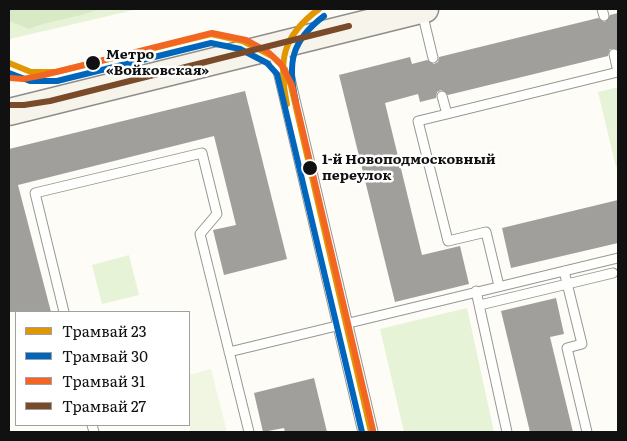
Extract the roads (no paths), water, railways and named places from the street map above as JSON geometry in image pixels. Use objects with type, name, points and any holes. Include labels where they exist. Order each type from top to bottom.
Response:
[{"type":"main road","points":[[9,112],[423,9]]},
{"type":"street","points":[[277,45],[368,432]]},
{"type":"lane","points":[[423,9],[433,58]]},
{"type":"lane","points":[[499,286],[486,232],[448,241],[418,121],[618,72],[614,54]]},
{"type":"lane","points":[[442,96],[447,114]]},
{"type":"lane","points":[[64,311],[35,193],[202,153],[217,214],[200,234],[249,432]]},
{"type":"lane","points":[[229,352],[343,322],[618,258]]},
{"type":"lane","points":[[564,271],[582,344],[567,348],[588,432]]},
{"type":"lane","points":[[480,305],[613,273]]},
{"type":"lane","points":[[476,291],[507,432]]},
{"type":"tram line","name":"23","points":[[287,104],[283,75],[283,62],[286,50],[297,29],[319,9]]},
{"type":"tram line","points":[[291,86],[295,54],[303,37],[325,14]]},
{"type":"tram line","name":"30","points":[[296,102],[292,76],[294,54],[304,34],[324,16]]},
{"type":"tram line","name":"27","points":[[9,105],[50,101],[349,26]]},
{"type":"tram line","name":"31","points":[[10,78],[23,79],[44,75],[212,33],[246,40],[268,52],[281,64],[292,85],[373,430]]},
{"type":"tram line","name":"23","points":[[9,63],[31,72],[56,72],[211,34],[243,41],[272,56],[285,69],[291,86],[371,432]]},
{"type":"tram line","name":"30","points":[[9,73],[30,81],[57,81],[211,43],[240,49],[267,63],[277,74],[362,432]]},
{"type":"place","name":"Метро «Войковская»","points":[[93,63]]},
{"type":"place","name":"1-й Новоподмосковный переулок","points":[[310,168]]}]
